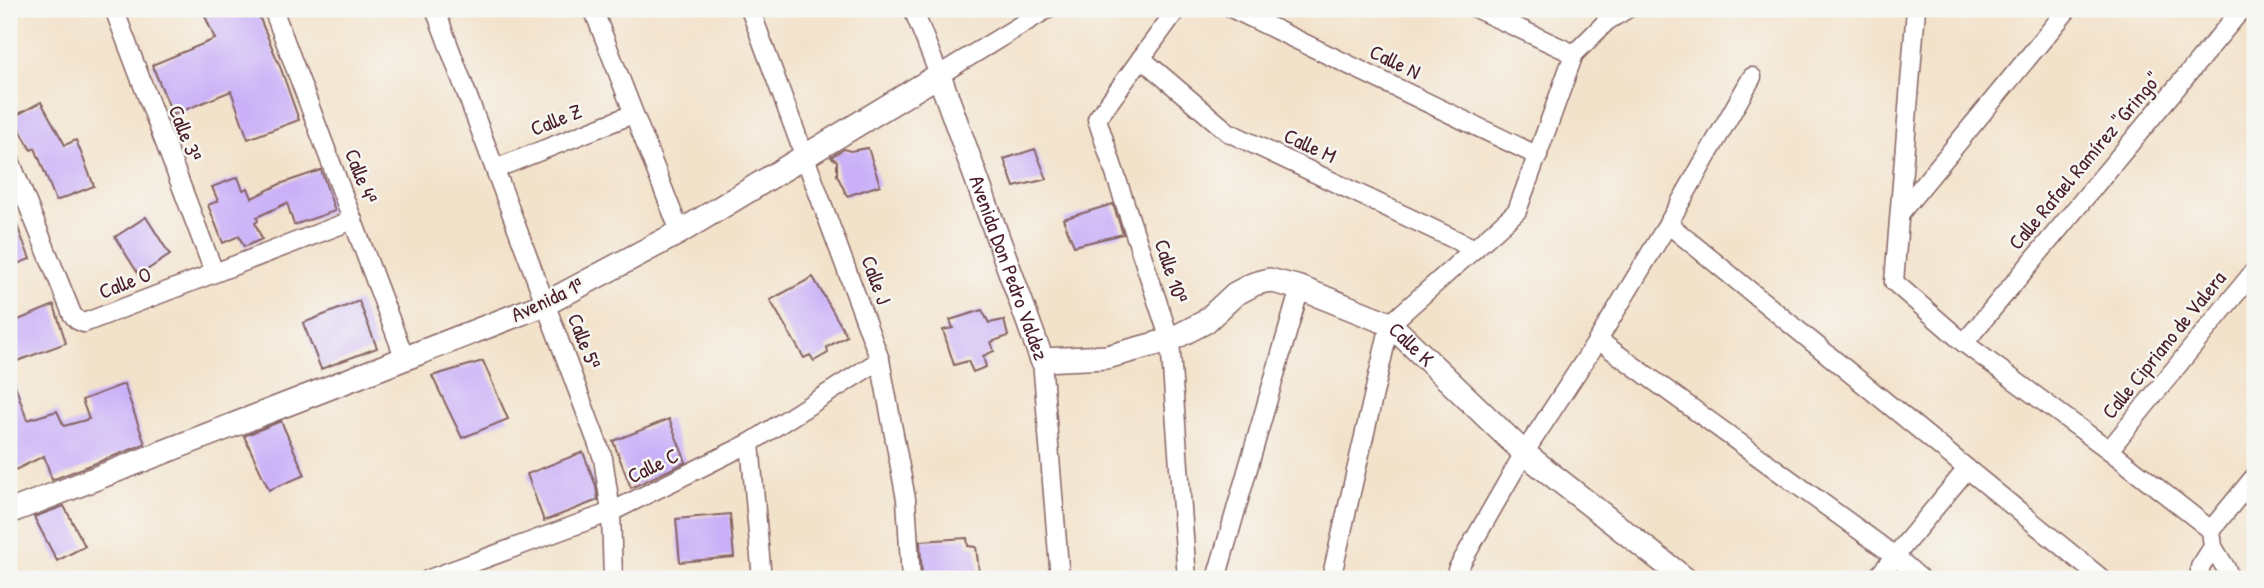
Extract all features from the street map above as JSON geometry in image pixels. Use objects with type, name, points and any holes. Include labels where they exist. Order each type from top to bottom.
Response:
[{"type":"street","name":"Calle 3ª","points":[[114,9],[214,272]]},
{"type":"street","name":"Calle 4ª","points":[[273,9],[405,359]]},
{"type":"street","name":"Calle 5ª","points":[[435,9],[601,451],[611,512],[612,579]]},
{"type":"street","points":[[593,9],[680,232]]},
{"type":"street","name":"Calle J","points":[[750,9],[880,360],[906,499],[911,579]]},
{"type":"street","name":"Avenida Don Pedro Valdez","points":[[913,9],[1042,360],[1060,579]]},
{"type":"street","name":"Avenida 1ª","points":[[9,512],[545,304],[680,232],[1047,9]]},
{"type":"street","name":"Calle 10ª","points":[[1177,9],[1097,119],[1170,340],[1187,579]]},
{"type":"street","name":"Calle N","points":[[1233,9],[1538,156]]},
{"type":"street","points":[[1477,9],[1574,54]]},
{"type":"street","points":[[1331,579],[1390,324],[1517,211],[1574,54],[1607,21],[1627,9]]},
{"type":"street","points":[[1928,9],[1915,17],[1894,282],[1964,343],[2109,450],[2212,538],[2227,570],[2227,579]]},
{"type":"street","points":[[1900,213],[2068,9]]},
{"type":"street","name":"Calle Rafael Ramírez \"Gringo\"","points":[[1964,343],[2242,9]]},
{"type":"street","name":"Calle M","points":[[1141,58],[1228,132],[1475,249]]},
{"type":"street","points":[[1460,576],[1524,453],[1598,340],[1752,77]]},
{"type":"street","name":"Calle Z","points":[[495,169],[633,114]]},
{"type":"street","name":"Calle O","points":[[9,158],[72,314],[84,323],[353,220]]},
{"type":"street","points":[[1668,224],[2102,579]]},
{"type":"street","name":"Calle Cipriano de Valera","points":[[2109,450],[2255,270]]},
{"type":"street","name":"Calle K","points":[[1042,360],[1107,357],[1170,340],[1205,322],[1235,294],[1254,284],[1269,280],[1300,288],[1390,324],[1524,453],[1685,579]]},
{"type":"street","points":[[1216,579],[1300,288]]},
{"type":"street","points":[[1598,340],[1895,556],[1921,579]]},
{"type":"street","name":"Calle C","points":[[429,579],[611,512],[750,443],[880,360]]},
{"type":"street","points":[[750,443],[762,579]]},
{"type":"street","points":[[1876,579],[1967,469]]},
{"type":"street","points":[[2200,579],[2200,567],[2212,538],[2255,476]]},
{"type":"building","points":[[202,9],[256,9],[299,120],[248,139],[231,91],[173,115],[152,65],[215,39]]},
{"type":"building","points":[[41,102],[65,145],[76,140],[94,186],[56,201],[35,148],[31,150],[13,117]]},
{"type":"building","points":[[868,148],[880,185],[847,196],[837,175],[837,161],[831,157],[844,149],[850,151]]},
{"type":"building","points":[[1035,149],[1047,179],[1014,187],[1004,159]]},
{"type":"building","points":[[321,170],[335,211],[294,225],[287,203],[257,217],[258,221],[255,223],[262,239],[244,247],[239,236],[223,243],[208,205],[218,201],[212,187],[238,177],[243,190],[248,188],[252,198],[280,184]]},
{"type":"building","points":[[1113,204],[1123,234],[1074,246],[1063,219]]},
{"type":"building","points":[[9,205],[30,259],[9,267]]},
{"type":"building","points":[[146,217],[170,255],[139,275],[115,237]]},
{"type":"building","points":[[813,277],[847,336],[827,347],[828,353],[814,361],[810,355],[804,358],[770,300]]},
{"type":"building","points":[[359,301],[377,348],[321,369],[303,323]]},
{"type":"building","points":[[54,305],[66,343],[12,363],[9,355],[9,324]]},
{"type":"building","points":[[982,310],[989,323],[1004,320],[1008,336],[991,342],[994,351],[983,356],[986,367],[973,372],[968,361],[954,365],[943,330],[953,328],[950,320]]},
{"type":"building","points":[[483,361],[508,419],[462,438],[432,376]]},
{"type":"building","points":[[9,373],[27,420],[57,411],[64,426],[89,419],[82,400],[124,384],[145,444],[52,480],[44,456],[9,473]]},
{"type":"building","points":[[669,419],[686,462],[631,488],[613,441]]},
{"type":"building","points":[[281,421],[305,475],[269,490],[244,436]]},
{"type":"building","points":[[583,452],[596,486],[598,500],[544,521],[527,474]]},
{"type":"building","points":[[64,506],[85,546],[57,561],[34,517]]},
{"type":"building","points":[[730,514],[734,557],[680,562],[676,519]]},
{"type":"building","points":[[967,538],[968,546],[976,547],[980,579],[939,579],[938,575],[922,577],[920,541]]}]
